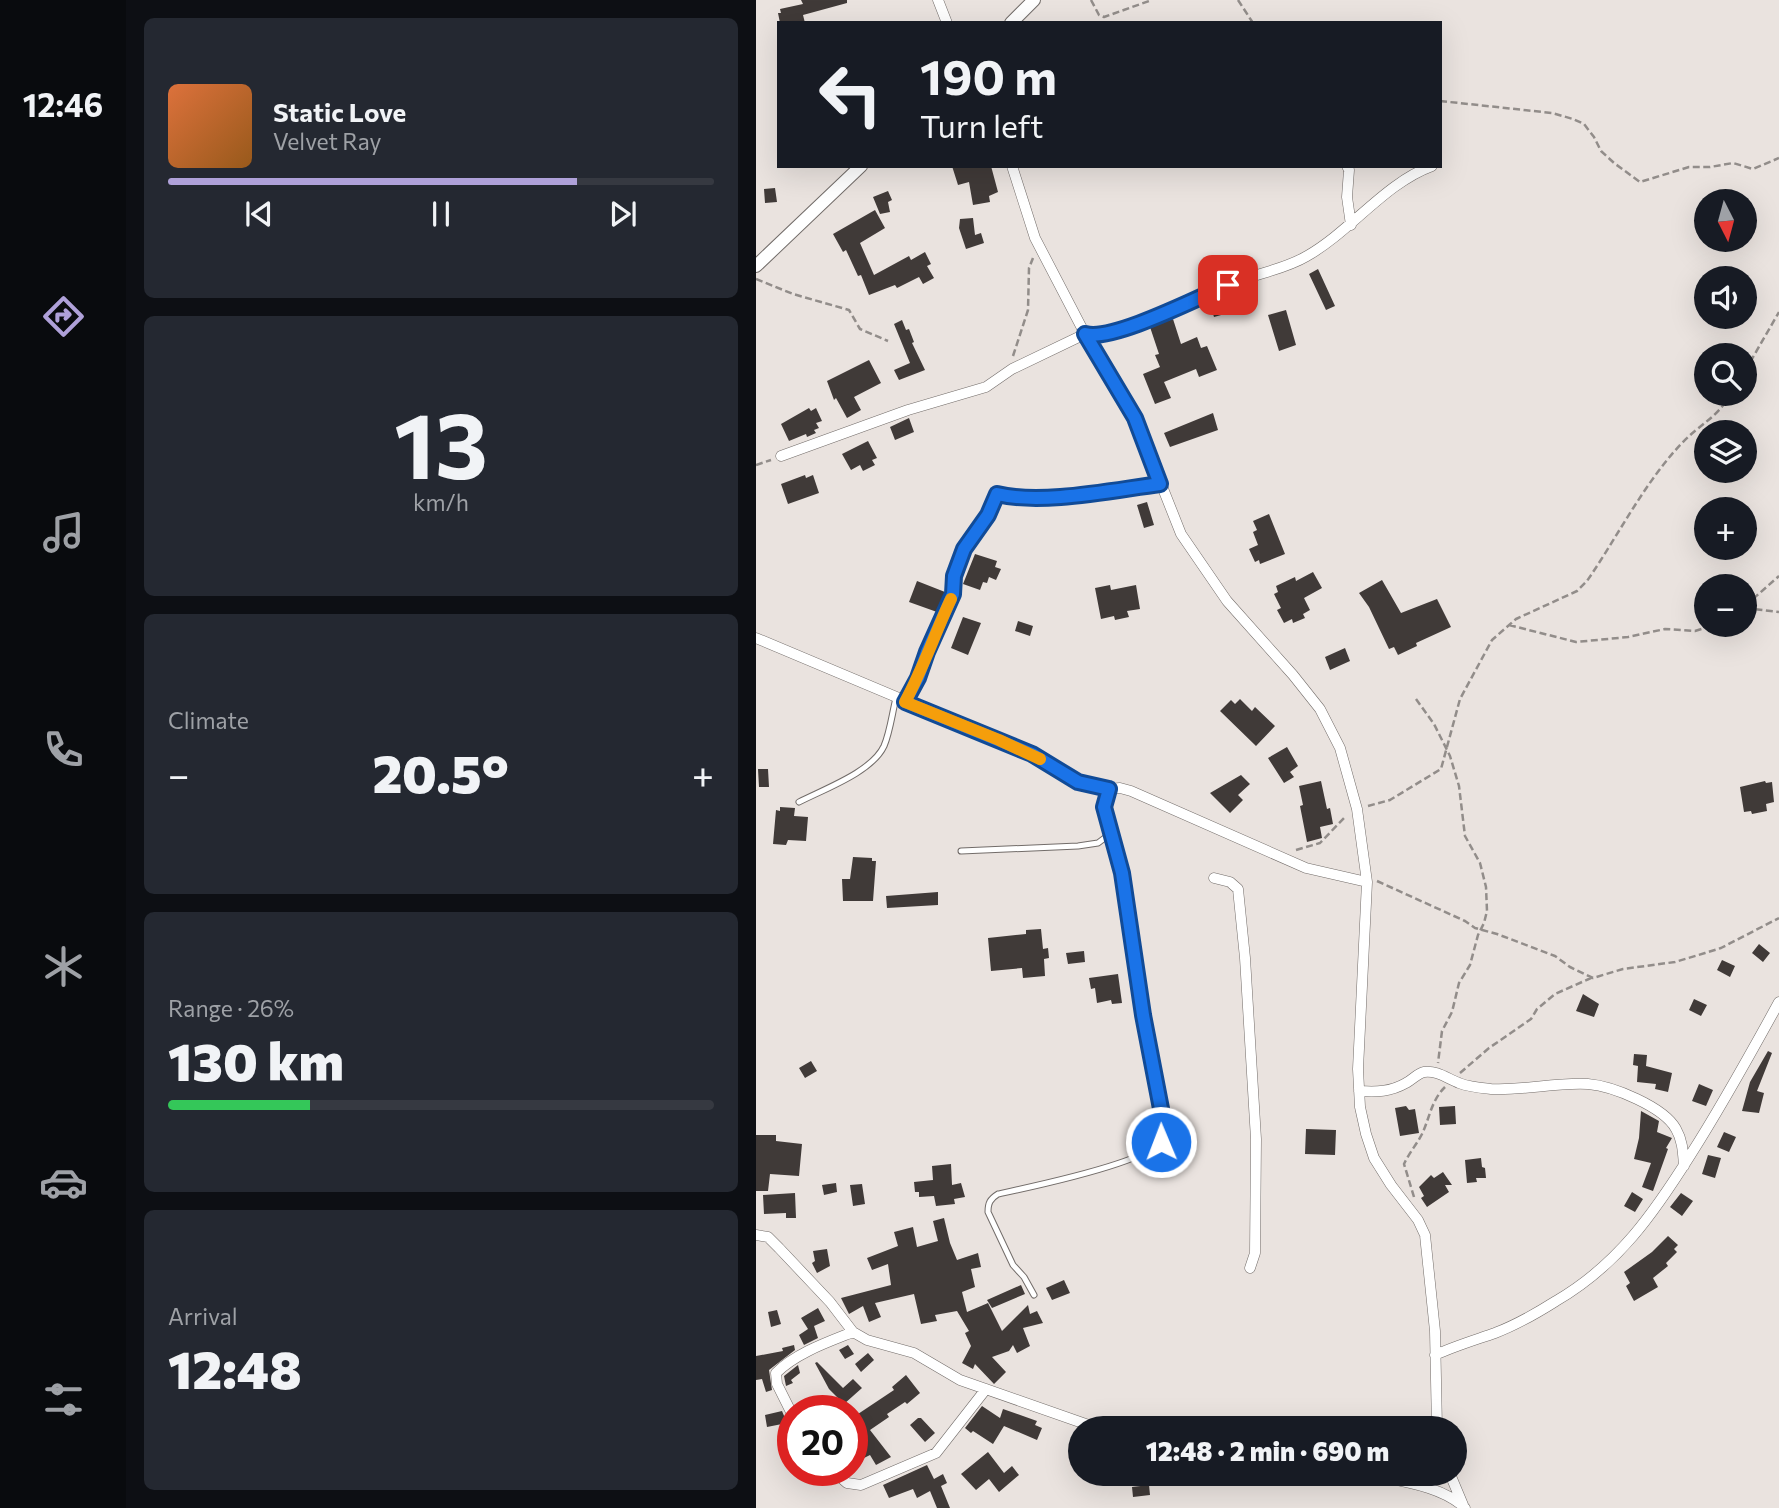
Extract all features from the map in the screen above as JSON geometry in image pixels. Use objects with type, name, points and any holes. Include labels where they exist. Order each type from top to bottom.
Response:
[{"type":"street","points":[[938,0],[946,21]]},
{"type":"street","points":[[1013,21],[1034,0]]},
{"type":"street","points":[[756,266],[859,168]]},
{"type":"street","points":[[1013,168],[1030,225],[1085,334],[1135,418],[1173,517],[1196,558],[1227,601],[1293,675],[1325,718],[1340,748],[1357,809],[1366,877],[1359,1091],[1363,1122],[1374,1158],[1418,1220],[1425,1235],[1430,1266],[1437,1416]]},
{"type":"street","points":[[1348,168],[1347,197],[1351,225]]},
{"type":"street","points":[[781,456],[908,410],[978,390],[1007,372],[1085,334],[1093,336],[1133,325],[1245,279],[1306,258],[1351,225],[1383,194],[1428,168]]},
{"type":"street","points":[[901,700],[918,678],[953,594],[954,576],[964,549],[988,515],[997,494]]},
{"type":"street","points":[[756,638],[1032,754],[1078,782],[1131,791],[1280,858],[1327,874],[1366,877]]},
{"type":"street","points":[[1214,878],[1230,882],[1238,889],[1245,958],[1256,1139],[1255,1253],[1250,1269]]},
{"type":"street","points":[[1435,1355],[1512,1326],[1558,1300],[1621,1252],[1642,1228],[1684,1166],[1779,1002]]},
{"type":"street","points":[[1359,1091],[1397,1088],[1422,1072],[1437,1073],[1472,1087],[1513,1089],[1590,1084],[1646,1104],[1666,1116],[1677,1130],[1684,1166]]},
{"type":"street","points":[[756,1235],[768,1237],[830,1302],[853,1332],[867,1340],[914,1353],[960,1380],[1068,1418]]},
{"type":"street","points":[[782,1395],[777,1384],[776,1373],[783,1366],[829,1341],[853,1332]]},
{"type":"street","points":[[868,1482],[936,1453],[986,1389]]},
{"type":"street","points":[[1414,1486],[1437,1492],[1464,1507]]},
{"type":"street","points":[[1455,1486],[1464,1507]]},
{"type":"lane","points":[[997,494],[1015,498],[1040,498],[1160,484]]},
{"type":"lane","points":[[799,802],[855,774],[873,761],[884,746],[901,700]]},
{"type":"lane","points":[[1034,1295],[1024,1277],[1013,1265],[988,1212],[988,1204],[992,1198],[998,1194],[1065,1180],[1115,1164],[1152,1149],[1161,1142],[1163,1132],[1122,873],[1104,807],[1109,789]]},
{"type":"lane","points":[[961,850],[1078,846],[1098,843],[1106,837],[1109,828]]},
{"type":"path","points":[[1091,0],[1099,15],[1104,17],[1152,0]]},
{"type":"path","points":[[1238,0],[1252,21]]},
{"type":"path","points":[[1442,101],[1552,113],[1573,119],[1584,124],[1601,151],[1640,182],[1689,167],[1733,163],[1753,169],[1779,158]]},
{"type":"path","points":[[1007,372],[1028,310],[1029,268],[1035,255],[1043,252]]},
{"type":"path","points":[[756,279],[793,294],[849,310],[860,329],[888,341]]},
{"type":"path","points":[[1757,350],[1779,312]]},
{"type":"path","points":[[1280,858],[1321,844],[1346,816],[1357,809],[1390,800],[1441,769],[1460,699],[1492,640],[1516,619],[1577,591],[1587,581],[1656,476],[1682,443],[1713,419],[1722,406]]},
{"type":"path","points":[[756,465],[781,456]]},
{"type":"path","points":[[1757,596],[1779,576]]},
{"type":"path","points":[[1757,609],[1779,612]]},
{"type":"path","points":[[1509,625],[1576,642],[1628,637],[1665,629],[1694,631]]},
{"type":"path","points":[[1416,699],[1434,724],[1446,750],[1459,786],[1465,836],[1480,863],[1486,887],[1487,911],[1482,930],[1460,983],[1452,1012],[1442,1031],[1437,1073]]},
{"type":"path","points":[[1366,877],[1482,930],[1555,956],[1592,978],[1623,969],[1675,962],[1721,948],[1779,918]]},
{"type":"building","points":[[801,0],[847,0],[847,3],[803,15],[804,21],[780,21],[780,9],[803,4]]},
{"type":"building","points":[[953,168],[992,168],[998,192],[989,196],[990,202],[973,205],[969,182],[958,185]]},
{"type":"building","points":[[775,188],[777,202],[765,203],[764,189]]},
{"type":"building","points":[[888,191],[892,200],[888,202],[890,212],[880,214],[873,197]]},
{"type":"building","points":[[875,210],[885,228],[860,243],[874,275],[909,256],[911,260],[925,252],[931,264],[927,266],[934,278],[923,284],[919,277],[897,288],[895,285],[869,295],[861,275],[858,276],[846,250],[843,252],[833,234]]},
{"type":"building","points":[[973,218],[975,235],[981,233],[984,243],[966,249],[959,228],[960,219]]},
{"type":"building","points":[[1318,269],[1335,306],[1326,310],[1309,274]]},
{"type":"building","points":[[1234,293],[1239,310],[1214,317],[1209,301]]},
{"type":"building","points":[[1286,310],[1296,345],[1279,351],[1268,315]]},
{"type":"building","points":[[1173,319],[1181,344],[1197,337],[1201,348],[1207,346],[1217,370],[1199,377],[1196,369],[1164,382],[1171,398],[1155,404],[1143,374],[1160,367],[1155,355],[1159,354],[1150,327]]},
{"type":"building","points":[[902,320],[906,330],[909,329],[914,342],[912,343],[925,370],[899,380],[894,370],[910,363],[894,324]]},
{"type":"building","points":[[869,360],[881,383],[854,397],[861,410],[847,418],[836,398],[834,400],[827,381]]},
{"type":"building","points":[[809,408],[811,411],[816,408],[822,421],[816,423],[819,428],[814,430],[816,433],[789,441],[781,424]]},
{"type":"building","points":[[1213,413],[1218,430],[1170,447],[1164,433]]},
{"type":"building","points":[[909,418],[914,432],[895,440],[890,427]]},
{"type":"building","points":[[868,441],[877,458],[872,460],[875,465],[863,471],[860,465],[851,470],[842,454]]},
{"type":"building","points":[[805,475],[806,478],[813,475],[819,493],[788,504],[781,484]]},
{"type":"building","points":[[1147,502],[1154,525],[1144,528],[1137,505]]},
{"type":"building","points":[[1269,514],[1285,554],[1260,564],[1259,560],[1255,562],[1249,549],[1258,545],[1253,532],[1257,530],[1253,521]]},
{"type":"building","points":[[975,554],[997,561],[995,567],[1001,569],[996,580],[989,577],[980,590],[963,584]]},
{"type":"building","points":[[1313,572],[1322,588],[1304,598],[1310,610],[1303,614],[1305,618],[1284,623],[1277,610],[1281,608],[1274,594],[1278,592],[1276,586],[1295,577],[1296,581]]},
{"type":"building","points":[[1382,580],[1401,613],[1437,599],[1451,627],[1416,643],[1417,646],[1398,655],[1394,647],[1389,649],[1369,607],[1359,593]]},
{"type":"building","points":[[917,581],[945,592],[937,612],[909,602]]},
{"type":"building","points":[[1110,585],[1111,590],[1136,585],[1140,609],[1127,611],[1129,617],[1101,619],[1095,588]]},
{"type":"building","points":[[963,617],[981,623],[968,655],[951,648]]},
{"type":"building","points":[[1018,621],[1033,626],[1030,636],[1015,631]]},
{"type":"building","points":[[1345,648],[1350,661],[1330,670],[1325,657]]},
{"type":"building","points":[[1240,699],[1252,711],[1255,707],[1275,726],[1256,746],[1220,711],[1231,700],[1235,704]]},
{"type":"building","points":[[1287,747],[1298,766],[1290,772],[1294,777],[1284,783],[1268,758]]},
{"type":"building","points":[[758,769],[768,769],[769,787],[759,787]]},
{"type":"building","points":[[1241,775],[1250,784],[1238,795],[1243,800],[1230,813],[1210,793]]},
{"type":"building","points":[[1321,781],[1333,824],[1320,827],[1322,838],[1307,842],[1299,786]]},
{"type":"building","points":[[1772,782],[1774,802],[1766,804],[1767,811],[1752,814],[1751,811],[1744,812],[1740,787]]},
{"type":"building","points":[[780,807],[795,808],[794,816],[808,817],[806,841],[788,840],[786,845],[773,844],[776,810],[780,811]]},
{"type":"building","points":[[853,857],[872,858],[872,861],[876,861],[873,901],[843,901],[842,879],[850,879]]},
{"type":"building","points":[[938,892],[938,905],[887,908],[886,896]]},
{"type":"building","points":[[1041,929],[1043,949],[1048,948],[1049,958],[1044,959],[1045,976],[1023,978],[1022,968],[991,971],[988,938],[1026,934],[1026,930]]},
{"type":"building","points":[[1759,944],[1770,953],[1763,962],[1752,953]]},
{"type":"building","points":[[1084,951],[1085,962],[1068,964],[1066,953]]},
{"type":"building","points":[[1722,960],[1735,966],[1730,977],[1717,970]]},
{"type":"building","points":[[1118,974],[1122,1003],[1112,1004],[1111,1000],[1097,1003],[1095,988],[1091,989],[1089,978]]},
{"type":"building","points":[[1583,994],[1599,1004],[1594,1017],[1576,1011]]},
{"type":"building","points":[[1694,999],[1707,1005],[1701,1016],[1689,1010]]},
{"type":"building","points":[[1768,1051],[1772,1053],[1757,1091],[1764,1093],[1759,1113],[1742,1111],[1750,1082]]},
{"type":"building","points":[[1634,1054],[1647,1055],[1646,1066],[1672,1073],[1668,1092],[1655,1089],[1656,1084],[1637,1082],[1638,1066],[1633,1065]]},
{"type":"building","points":[[811,1061],[817,1071],[805,1078],[799,1068]]},
{"type":"building","points":[[1699,1084],[1713,1090],[1706,1106],[1692,1101]]},
{"type":"building","points":[[1406,1106],[1409,1110],[1415,1109],[1419,1133],[1400,1136],[1395,1108]]},
{"type":"building","points":[[1455,1106],[1456,1124],[1440,1125],[1439,1107]]},
{"type":"building","points":[[1641,1111],[1659,1121],[1657,1132],[1672,1138],[1666,1148],[1668,1149],[1653,1191],[1642,1187],[1651,1163],[1634,1159]]},
{"type":"building","points":[[1306,1129],[1336,1130],[1335,1155],[1305,1154]]},
{"type":"building","points":[[1148,1132],[1150,1141],[1139,1143],[1137,1133]]},
{"type":"building","points":[[1724,1132],[1736,1137],[1729,1152],[1717,1147]]},
{"type":"building","points":[[756,1135],[776,1135],[776,1141],[802,1144],[799,1176],[770,1174],[768,1191],[756,1191]]},
{"type":"building","points":[[1708,1155],[1721,1158],[1715,1178],[1702,1174]]},
{"type":"building","points":[[1481,1158],[1486,1178],[1476,1178],[1477,1182],[1467,1183],[1465,1160]]},
{"type":"building","points":[[951,1164],[952,1185],[961,1183],[965,1197],[954,1199],[955,1204],[936,1206],[934,1196],[919,1197],[919,1192],[915,1192],[914,1182],[933,1180],[932,1166]]},
{"type":"building","points":[[1443,1172],[1452,1185],[1445,1185],[1449,1192],[1427,1207],[1421,1198],[1424,1196],[1419,1187],[1431,1175],[1434,1178]]},
{"type":"building","points":[[836,1183],[837,1192],[824,1195],[822,1185]]},
{"type":"building","points":[[862,1184],[865,1204],[853,1206],[850,1185]]},
{"type":"building","points":[[1632,1192],[1643,1199],[1635,1212],[1624,1206]]},
{"type":"building","points":[[795,1193],[796,1218],[786,1218],[786,1213],[764,1214],[763,1195]]},
{"type":"building","points":[[1681,1193],[1693,1201],[1682,1216],[1670,1207]]},
{"type":"building","points":[[944,1218],[957,1260],[978,1253],[981,1267],[971,1269],[975,1287],[962,1292],[967,1312],[988,1303],[1002,1331],[1028,1305],[1030,1314],[1037,1311],[1043,1323],[1023,1328],[1030,1346],[1017,1353],[1013,1345],[1009,1351],[992,1357],[1006,1372],[994,1384],[975,1364],[973,1369],[962,1363],[971,1346],[965,1333],[969,1331],[957,1311],[935,1315],[937,1321],[921,1324],[914,1294],[875,1303],[881,1317],[869,1322],[863,1306],[849,1314],[841,1298],[891,1285],[888,1264],[872,1270],[867,1258],[898,1246],[894,1232],[913,1227],[917,1247],[938,1241],[933,1221]]},
{"type":"building","points":[[1668,1236],[1678,1245],[1674,1249],[1677,1252],[1666,1263],[1668,1266],[1653,1278],[1658,1287],[1634,1301],[1626,1286],[1630,1283],[1624,1272],[1652,1252]]},
{"type":"building","points":[[827,1249],[830,1266],[817,1273],[812,1263],[815,1261],[813,1251]]},
{"type":"building","points":[[1064,1280],[1070,1293],[1052,1300],[1046,1288]]},
{"type":"building","points":[[1021,1285],[1025,1294],[992,1308],[987,1300]]},
{"type":"building","points":[[818,1308],[825,1321],[814,1326],[818,1338],[804,1345],[799,1335],[808,1329],[801,1318]]},
{"type":"building","points":[[777,1310],[781,1324],[771,1327],[768,1312]]},
{"type":"building","points":[[794,1345],[795,1350],[769,1370],[772,1390],[766,1392],[762,1379],[756,1380],[756,1356],[783,1351],[782,1348]]},
{"type":"building","points":[[848,1345],[854,1354],[845,1359],[839,1350]]},
{"type":"building","points":[[868,1353],[874,1360],[861,1372],[855,1364]]},
{"type":"building","points":[[815,1363],[843,1388],[853,1379],[862,1388],[854,1395],[835,1395]]},
{"type":"building","points":[[798,1365],[800,1373],[791,1380],[793,1383],[786,1386],[784,1376]]},
{"type":"building","points":[[906,1375],[920,1393],[907,1404],[905,1402],[887,1414],[889,1417],[870,1430],[891,1457],[876,1465],[870,1455],[868,1456],[868,1407],[894,1390],[892,1387]]},
{"type":"building","points":[[982,1406],[1000,1418],[1003,1409],[1037,1421],[1035,1425],[1042,1428],[1037,1440],[1004,1426],[993,1444],[973,1431],[971,1433],[965,1428]]},
{"type":"building","points":[[777,1412],[777,1425],[767,1427],[765,1415]]},
{"type":"building","points":[[918,1418],[935,1433],[925,1442],[910,1425]]},
{"type":"building","points":[[988,1452],[1004,1473],[1012,1466],[1019,1475],[999,1492],[989,1479],[976,1490],[961,1474]]},
{"type":"building","points":[[927,1465],[934,1479],[943,1474],[947,1483],[941,1486],[950,1508],[937,1508],[930,1491],[917,1498],[913,1489],[889,1498],[883,1485]]},
{"type":"building","points":[[1149,1486],[1150,1495],[1133,1497],[1132,1487]]},
{"type":"slow traffic","points":[[951,599],[905,702],[1040,759]]},
{"type":"route","points":[[1161,1142],[1163,1119],[1143,1015],[1122,873],[1104,807],[1109,789],[1078,782],[1032,754],[905,702],[918,678],[953,594],[954,576],[964,549],[993,507],[997,494],[1015,498],[1040,498],[1160,484],[1135,418],[1085,334],[1093,336],[1142,322],[1228,285]]}]
